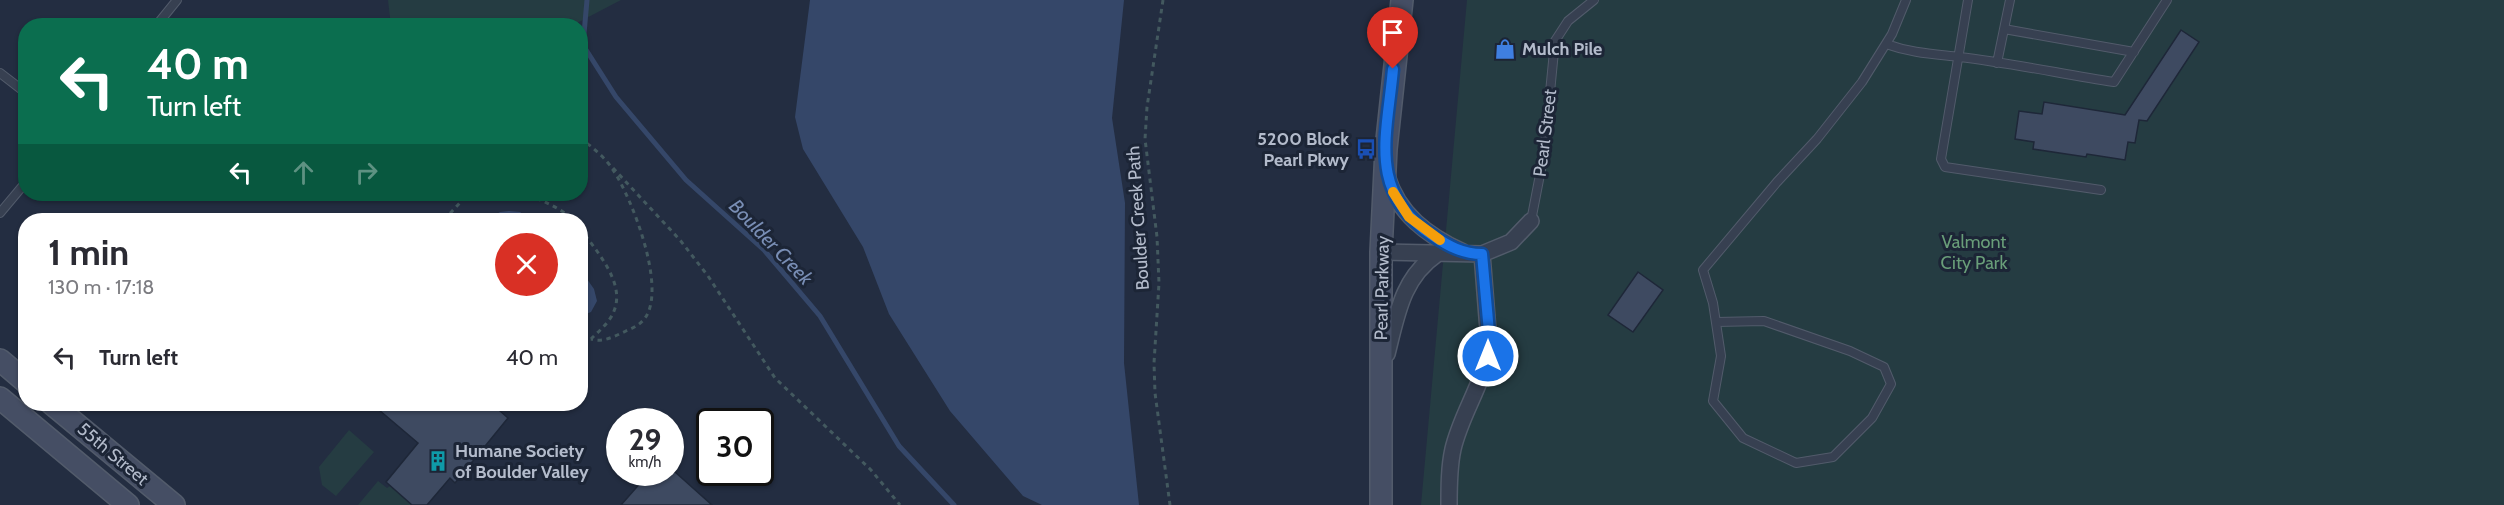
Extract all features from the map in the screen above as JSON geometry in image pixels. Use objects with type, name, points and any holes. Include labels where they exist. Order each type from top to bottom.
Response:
[{"type":"main road","name":"Pearl Parkway","points":[[1381,505],[1381,252],[1393,69],[1402,0]]},
{"type":"main road","points":[[0,360],[18,375]]},
{"type":"main road","name":"55th Street","points":[[0,398],[128,505]]},
{"type":"main road","name":"55th Street","points":[[60,411],[174,505]]},
{"type":"street","points":[[1385,167],[1394,194],[1409,217],[1439,239],[1475,254],[1490,343],[1482,379],[1453,448],[1449,471],[1449,505]]},
{"type":"street","name":"Pearl Street","points":[[1381,252],[1475,254],[1511,242],[1531,221]]},
{"type":"street","points":[[1381,377],[1403,294],[1414,275],[1437,254]]},
{"type":"lane","points":[[162,18],[177,0]]},
{"type":"lane","name":"Pearl Street","points":[[1531,221],[1544,154],[1555,41],[1568,21],[1594,0]]},
{"type":"lane","points":[[1716,322],[1764,321],[1850,351],[1884,367],[1891,384],[1872,418],[1833,457],[1796,463],[1743,438],[1713,401],[1721,356],[1713,303],[1703,270],[1777,182],[1817,139],[1862,82],[1886,44],[1906,0]]},
{"type":"lane","points":[[1968,0],[1941,159],[1946,167],[2102,190]]},
{"type":"lane","points":[[1997,63],[2010,0]]},
{"type":"lane","points":[[1886,44],[1922,54],[1958,56],[2114,82],[2167,0]]},
{"type":"lane","points":[[2004,29],[2134,52]]},
{"type":"lane","points":[[0,73],[18,87]]},
{"type":"lane","points":[[0,213],[18,192]]},
{"type":"path","name":"Boulder Creek Path","points":[[1163,0],[1147,107],[1145,139],[1157,237],[1159,283],[1154,363],[1155,393],[1170,505]]},
{"type":"path","points":[[588,145],[613,168],[694,258],[775,378],[871,470],[900,505]]},
{"type":"path","points":[[591,339],[603,340],[639,325],[646,317],[651,304],[650,272],[641,228],[613,168]]},
{"type":"path","points":[[450,213],[462,201]]},
{"type":"path","points":[[544,201],[564,213]]},
{"type":"path","points":[[588,241],[615,284],[616,291],[615,310],[608,322],[591,339]]},
{"type":"green space","points":[[388,0],[621,0],[586,18],[390,18]]},
{"type":"green space","name":"Valmont City Park","points":[[1467,0],[2504,0],[2504,505],[1421,505]]},
{"type":"green space","points":[[349,430],[374,452],[336,496],[322,485],[319,467]]},
{"type":"green space","points":[[378,481],[387,488],[390,486],[412,505],[358,505]]},
{"type":"water","points":[[810,0],[1124,0],[1112,118],[1125,203],[1124,363],[1139,505],[1042,505],[1023,496],[950,411],[889,314],[863,247],[803,149],[795,117]]},
{"type":"water","points":[[509,211],[521,213],[498,213]]},
{"type":"water","points":[[588,280],[594,289],[597,301],[588,313]]},
{"type":"building","points":[[2181,30],[2199,42],[2147,121],[2139,120],[2135,143],[2128,142],[2125,160],[2033,149],[2034,142],[2015,139],[2019,111],[2042,114],[2044,102],[2125,115]]},
{"type":"building","points":[[1638,272],[1663,290],[1633,332],[1608,315]]},
{"type":"building","name":"Humane Society of Boulder Valley","points":[[380,411],[500,411],[508,418],[455,483],[450,478],[427,505],[412,505],[386,482],[418,443]]},
{"type":"building","points":[[684,480],[712,505],[621,505],[638,486],[684,486]]},
{"type":"waterway","name":"Boulder Creek","points":[[585,18],[587,0]]},
{"type":"waterway","name":"Boulder Creek","points":[[588,53],[616,97],[686,180],[764,250],[820,316],[899,446],[954,505]]},
{"type":"slow traffic","points":[[1393,192],[1403,211],[1440,240]]},
{"type":"place","name":"Mulch Pile","points":[[1505,49]]},
{"type":"place","name":"5200 Block Pearl Pkwy","points":[[1366,149]]},
{"type":"place","name":"Humane Society of Boulder Valley","points":[[438,461]]},
{"type":"route","points":[[1393,69],[1385,167],[1390,185],[1403,211],[1429,233],[1468,254],[1482,254],[1490,343],[1488,356]]}]
